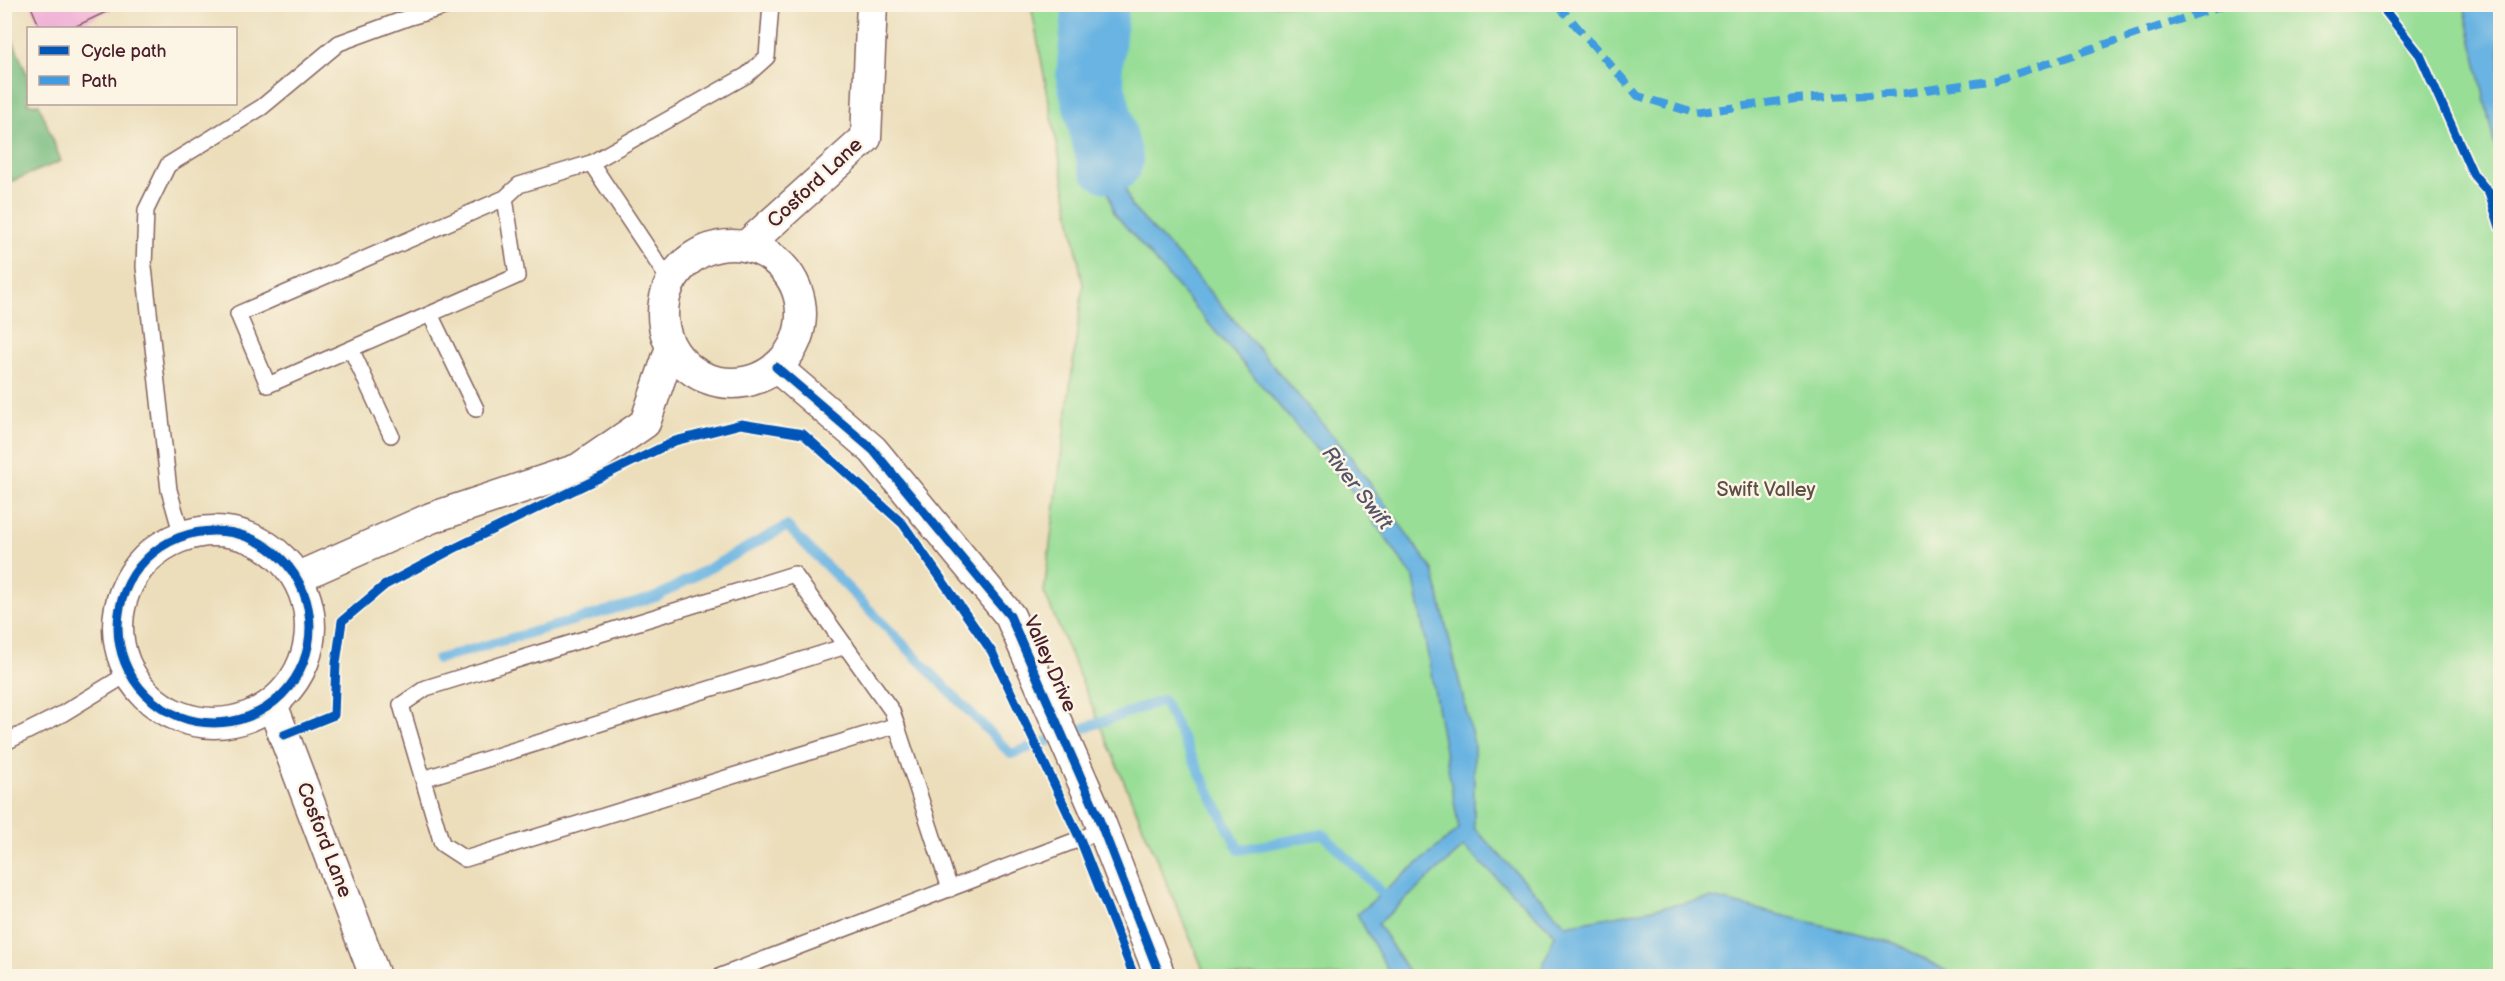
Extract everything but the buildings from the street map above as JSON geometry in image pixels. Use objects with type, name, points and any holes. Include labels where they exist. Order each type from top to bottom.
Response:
[{"type":"street","name":"Cosford Lane","points":[[746,246],[866,138],[872,4]]},
{"type":"street","name":"Cosford Lane","points":[[723,246],[746,246],[766,254],[783,268],[795,286],[801,308],[800,330],[791,350],[776,367],[759,378],[739,382],[718,382],[699,375],[683,363],[671,347],[664,326],[664,304],[671,282],[684,265],[702,252],[723,246]]},
{"type":"street","points":[[298,578],[431,518],[578,469],[645,423],[671,347]]},
{"type":"street","name":"Valley Drive","points":[[776,367],[873,450],[1010,616],[1103,830],[1160,976]]},
{"type":"street","points":[[214,530],[248,536],[276,552],[298,578],[308,604],[311,631],[306,659],[293,684],[273,704],[243,720],[210,724],[178,717],[149,699],[129,673],[118,642],[119,609],[131,577],[153,552],[182,536],[214,530]]},
{"type":"street","name":"Cosford Lane","points":[[273,704],[375,976]]},
{"type":"lane","points":[[505,198],[517,276],[268,385],[238,314],[505,198],[519,185],[591,164],[747,75],[767,57],[771,4]]},
{"type":"lane","points":[[182,536],[169,490],[144,267],[146,210],[168,165],[262,107],[339,43],[451,5]]},
{"type":"lane","points":[[591,164],[671,282]]},
{"type":"lane","points":[[430,314],[476,409]]},
{"type":"lane","points":[[351,349],[391,435]]},
{"type":"lane","points":[[897,725],[465,859],[442,844],[401,705],[426,688],[795,574],[892,711],[897,725],[950,889]]},
{"type":"lane","points":[[423,779],[846,646]]},
{"type":"lane","points":[[4,743],[62,714],[129,673]]},
{"type":"lane","points":[[720,976],[1103,830]]},
{"type":"green space","name":"Swift Valley","points":[[1031,5],[2500,5],[2500,976],[1206,976],[1044,592],[1083,285]]},
{"type":"green space","points":[[4,19],[27,75],[27,105],[39,105],[61,161],[5,184]]},
{"type":"water","points":[[1071,5],[1083,5],[1078,38],[1131,206],[1192,271],[1350,456],[1433,570],[1474,744],[1474,828],[1566,925],[1712,898],[1895,943],[1955,976],[1539,976],[1555,934],[1464,847],[1378,924],[1411,976],[1391,976],[1357,914],[1459,829],[1414,578],[1352,491],[1114,213],[1066,37]]},
{"type":"water","points":[[2464,5],[2500,5],[2500,170]]},
{"type":"waterway","name":"River Swift","points":[[1096,4],[1089,76],[1110,160]]},
{"type":"waterway","points":[[438,659],[656,597],[787,526],[1011,754],[1163,700],[1239,850],[1323,834],[1389,900]]},
{"type":"marked path","points":[[1557,4],[1638,96],[1694,113],[1795,99],[1905,93],[1997,80],[2227,4]]},
{"type":"cycle path","points":[[2389,4],[2386,12],[2420,55],[2473,174],[2489,193],[2500,227]]},
{"type":"cycle path","points":[[776,367],[873,450],[1010,616],[1097,814],[1160,976]]},
{"type":"cycle path","points":[[284,735],[334,715],[336,663],[342,621],[385,585],[453,549],[675,441],[741,424],[803,434],[903,524],[992,652],[1080,839],[1134,976]]},
{"type":"cycle path","points":[[205,531],[223,531],[251,538],[282,559],[303,590],[310,627],[303,664],[282,695],[251,716],[223,723],[205,723],[169,712],[140,688],[129,672],[122,655],[118,636],[118,618],[129,582],[153,553],[169,542],[186,535],[205,531]]}]
